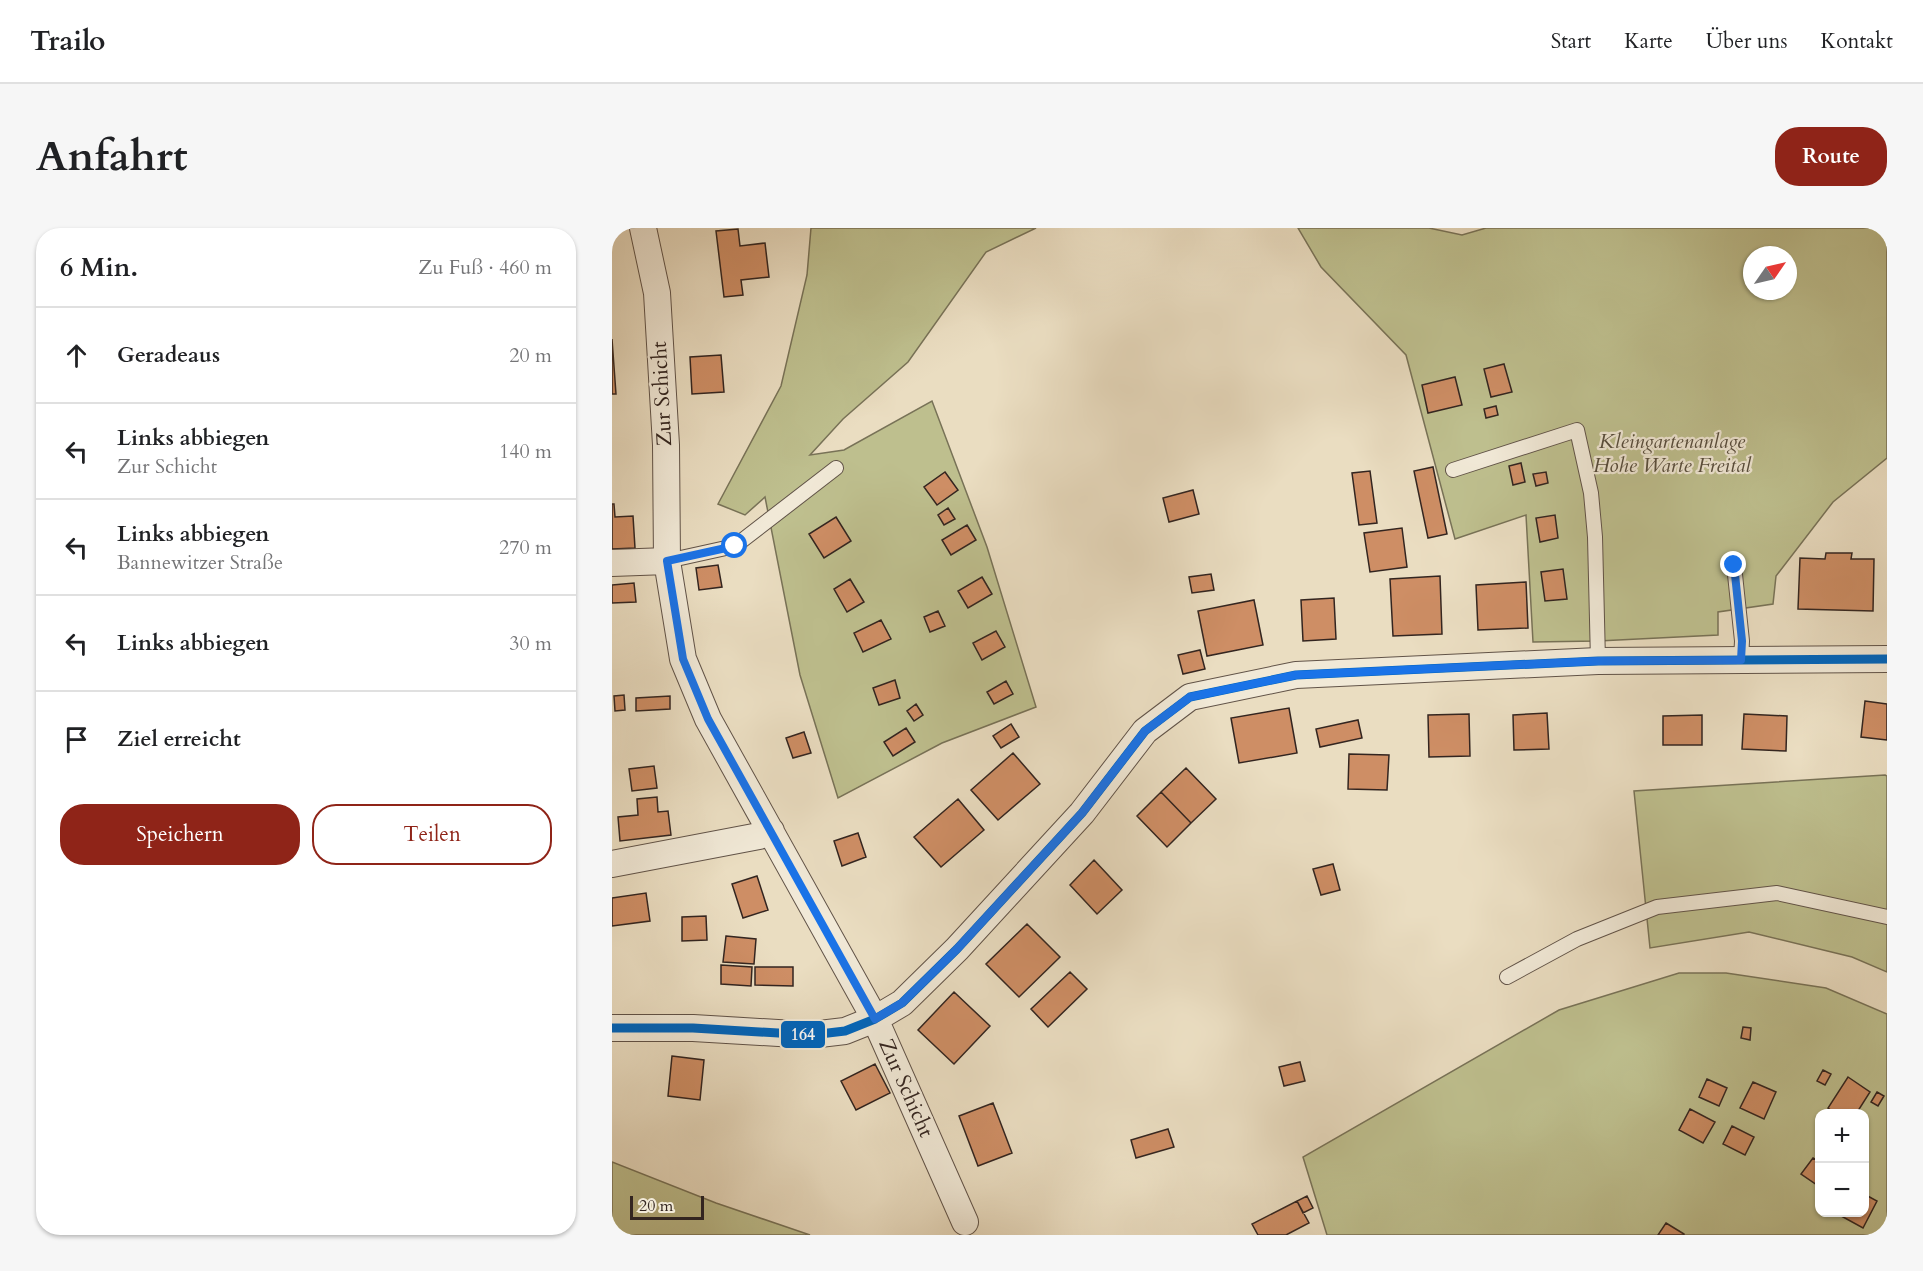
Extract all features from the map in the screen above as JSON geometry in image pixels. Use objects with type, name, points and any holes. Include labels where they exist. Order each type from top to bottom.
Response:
[{"type":"street","name":"Zur Schicht","points":[[643,228],[657,293],[666,445],[667,561],[683,659],[708,719],[875,1019],[965,1228]]},
{"type":"street","points":[[612,563],[667,561]]},
{"type":"street","points":[[612,1028],[693,1028],[811,1035],[845,1030],[875,1019],[902,1003],[957,949],[1082,813],[1145,731],[1190,697],[1296,675],[1598,661],[1887,659]]},
{"type":"street","points":[[612,864],[759,836],[771,831]]},
{"type":"lane","points":[[1454,470],[1577,430],[1591,493],[1595,537],[1598,661]]},
{"type":"lane","points":[[667,561],[735,546],[836,468]]},
{"type":"lane","points":[[1734,565],[1742,641],[1741,660]]},
{"type":"lane","points":[[1507,977],[1577,939],[1657,907],[1777,893],[1887,917]]},
{"type":"green space","points":[[811,228],[1036,228],[986,252],[908,362],[843,419],[810,455],[844,450],[932,401],[987,547],[1036,707],[942,743],[838,798],[800,675],[765,497],[745,515],[718,504],[781,386],[807,275]]},
{"type":"green space","name":"Kleingartenanlage Hohe Warte Freital","points":[[1298,228],[1429,228],[1462,235],[1486,228],[1887,228],[1887,458],[1833,502],[1776,576],[1773,604],[1718,612],[1718,635],[1533,642],[1526,515],[1455,539],[1406,355],[1321,267]]},
{"type":"green space","points":[[1887,776],[1887,972],[1852,957],[1749,932],[1650,948],[1634,791]]},
{"type":"green space","points":[[1679,973],[1726,973],[1826,988],[1887,1014],[1887,1235],[1327,1235],[1303,1157],[1559,1010]]},
{"type":"green space","points":[[612,1162],[716,1203],[810,1235],[612,1235]]},
{"type":"building","points":[[738,229],[740,246],[765,243],[769,277],[741,280],[743,295],[724,297],[716,231]]},
{"type":"building","points":[[612,339],[616,394],[612,394]]},
{"type":"building","points":[[721,355],[724,392],[692,394],[690,357]]},
{"type":"building","points":[[1504,364],[1512,392],[1491,397],[1484,369]]},
{"type":"building","points":[[1455,377],[1462,405],[1428,413],[1422,385]]},
{"type":"building","points":[[1496,406],[1498,415],[1486,418],[1484,409]]},
{"type":"building","points":[[1521,463],[1525,482],[1513,485],[1509,466]]},
{"type":"building","points":[[1433,467],[1447,534],[1428,538],[1414,471]]},
{"type":"building","points":[[1370,471],[1377,523],[1359,525],[1352,473]]},
{"type":"building","points":[[945,472],[958,490],[937,505],[924,487]]},
{"type":"building","points":[[1546,472],[1548,483],[1536,486],[1533,474]]},
{"type":"building","points":[[1193,490],[1199,514],[1169,522],[1163,498]]},
{"type":"building","points":[[612,504],[614,504],[615,517],[633,516],[635,548],[612,549]]},
{"type":"building","points":[[948,508],[955,519],[944,525],[938,515]]},
{"type":"building","points":[[1555,515],[1558,538],[1540,542],[1536,518]]},
{"type":"building","points":[[836,517],[851,541],[824,558],[809,534]]},
{"type":"building","points":[[967,525],[976,540],[951,555],[942,540]]},
{"type":"building","points":[[1402,528],[1407,567],[1370,572],[1364,533]]},
{"type":"building","points":[[1826,553],[1852,553],[1851,559],[1874,559],[1873,611],[1798,609],[1800,558],[1825,559]]},
{"type":"building","points":[[718,565],[722,587],[699,590],[696,568]]},
{"type":"building","points":[[1563,569],[1567,599],[1545,601],[1541,572]]},
{"type":"building","points":[[1211,574],[1214,590],[1192,593],[1189,577]]},
{"type":"building","points":[[1440,576],[1442,634],[1393,636],[1390,579]]},
{"type":"building","points":[[982,577],[992,594],[968,608],[958,591]]},
{"type":"building","points":[[850,579],[864,602],[847,612],[834,589]]},
{"type":"building","points":[[1526,582],[1528,628],[1478,630],[1476,585]]},
{"type":"building","points":[[634,583],[636,602],[612,603],[612,585]]},
{"type":"building","points":[[1334,598],[1336,639],[1303,641],[1301,600]]},
{"type":"building","points":[[1254,600],[1263,645],[1207,656],[1198,611]]},
{"type":"building","points":[[938,611],[945,626],[930,632],[924,617]]},
{"type":"building","points":[[881,620],[891,639],[863,652],[854,633]]},
{"type":"building","points":[[996,631],[1005,647],[982,660],[973,643]]},
{"type":"building","points":[[1200,650],[1205,669],[1183,674],[1178,655]]},
{"type":"building","points":[[895,680],[900,698],[879,705],[873,688]]},
{"type":"building","points":[[1006,681],[1013,694],[994,704],[987,692]]},
{"type":"building","points":[[624,695],[625,710],[615,711],[614,696]]},
{"type":"building","points":[[670,696],[670,709],[636,711],[636,698]]},
{"type":"building","points":[[1865,701],[1887,704],[1887,740],[1861,737]]},
{"type":"building","points":[[916,704],[923,715],[914,721],[907,711]]},
{"type":"building","points":[[1289,708],[1297,753],[1239,763],[1231,718]]},
{"type":"building","points":[[1547,713],[1549,749],[1514,750],[1513,715]]},
{"type":"building","points":[[1469,714],[1470,756],[1429,757],[1428,715]]},
{"type":"building","points":[[1744,714],[1787,716],[1786,751],[1742,749]]},
{"type":"building","points":[[1702,715],[1702,745],[1663,745],[1663,716]]},
{"type":"building","points":[[1358,720],[1362,738],[1320,747],[1316,729]]},
{"type":"building","points":[[1011,724],[1019,737],[1001,748],[993,736]]},
{"type":"building","points":[[906,728],[915,742],[893,756],[884,742]]},
{"type":"building","points":[[804,732],[811,753],[793,758],[786,738]]},
{"type":"building","points":[[1013,753],[1040,784],[998,820],[971,790]]},
{"type":"building","points":[[1349,754],[1389,755],[1387,790],[1348,789]]},
{"type":"building","points":[[654,766],[657,788],[632,791],[629,769]]},
{"type":"building","points":[[1186,768],[1216,799],[1191,823],[1161,792]]},
{"type":"building","points":[[1161,792],[1191,823],[1167,847],[1137,816]]},
{"type":"building","points":[[657,797],[658,812],[668,811],[671,835],[620,841],[618,817],[638,815],[637,799]]},
{"type":"building","points":[[958,799],[984,830],[941,867],[914,837]]},
{"type":"building","points":[[858,833],[866,857],[842,866],[834,841]]},
{"type":"building","points":[[1094,860],[1122,890],[1097,914],[1070,885]]},
{"type":"building","points":[[1333,864],[1340,890],[1321,895],[1313,869]]},
{"type":"building","points":[[757,876],[768,910],[743,918],[732,884]]},
{"type":"building","points":[[646,893],[650,921],[612,926],[612,898]]},
{"type":"building","points":[[706,916],[707,940],[682,941],[682,917]]},
{"type":"building","points":[[1027,924],[1060,957],[1019,997],[986,964]]},
{"type":"building","points":[[726,936],[756,939],[754,964],[723,962]]},
{"type":"building","points":[[721,965],[752,967],[751,986],[721,984]]},
{"type":"building","points":[[755,967],[793,967],[793,986],[755,985]]},
{"type":"building","points":[[1070,972],[1087,989],[1048,1027],[1031,1009]]},
{"type":"building","points":[[954,992],[990,1026],[954,1064],[918,1030]]},
{"type":"building","points":[[1743,1027],[1751,1028],[1750,1040],[1741,1038]]},
{"type":"building","points":[[672,1056],[704,1060],[700,1100],[668,1096]]},
{"type":"building","points":[[1300,1062],[1305,1081],[1284,1086],[1279,1067]]},
{"type":"building","points":[[875,1064],[890,1093],[856,1110],[841,1081]]},
{"type":"building","points":[[1823,1070],[1831,1074],[1825,1085],[1817,1081]]},
{"type":"building","points":[[1848,1077],[1870,1092],[1859,1109],[1828,1108]]},
{"type":"building","points":[[1707,1079],[1727,1088],[1719,1106],[1699,1097]]},
{"type":"building","points":[[1753,1082],[1776,1092],[1764,1119],[1740,1108]]},
{"type":"building","points":[[1877,1092],[1884,1096],[1878,1106],[1871,1102]]},
{"type":"building","points":[[993,1103],[1012,1153],[978,1166],[959,1116]]},
{"type":"building","points":[[1690,1109],[1715,1122],[1703,1143],[1679,1130]]},
{"type":"building","points":[[1732,1126],[1754,1137],[1745,1155],[1723,1144]]},
{"type":"building","points":[[1168,1129],[1174,1147],[1136,1158],[1131,1140]]},
{"type":"building","points":[[1813,1158],[1815,1159],[1815,1184],[1801,1174]]},
{"type":"building","points":[[1307,1196],[1313,1208],[1303,1213],[1297,1201]]},
{"type":"building","points":[[1869,1197],[1877,1201],[1869,1216]]},
{"type":"building","points":[[1297,1201],[1309,1223],[1286,1235],[1258,1235],[1252,1224]]},
{"type":"building","points":[[1843,1217],[1869,1217],[1863,1228]]},
{"type":"building","points":[[1666,1223],[1684,1234],[1684,1235],[1658,1235]]},
{"type":"transit line","name":"164","points":[[612,1028],[693,1028],[811,1035],[845,1031],[875,1019],[902,1003],[957,949],[1082,813],[1145,731],[1190,697],[1296,675],[1598,661],[1887,659]]},
{"type":"route","points":[[735,546],[667,561],[683,659],[708,719],[875,1019],[902,1003],[957,949],[1082,813],[1145,731],[1190,697],[1296,675],[1598,661],[1741,660],[1742,641],[1734,565]]}]
